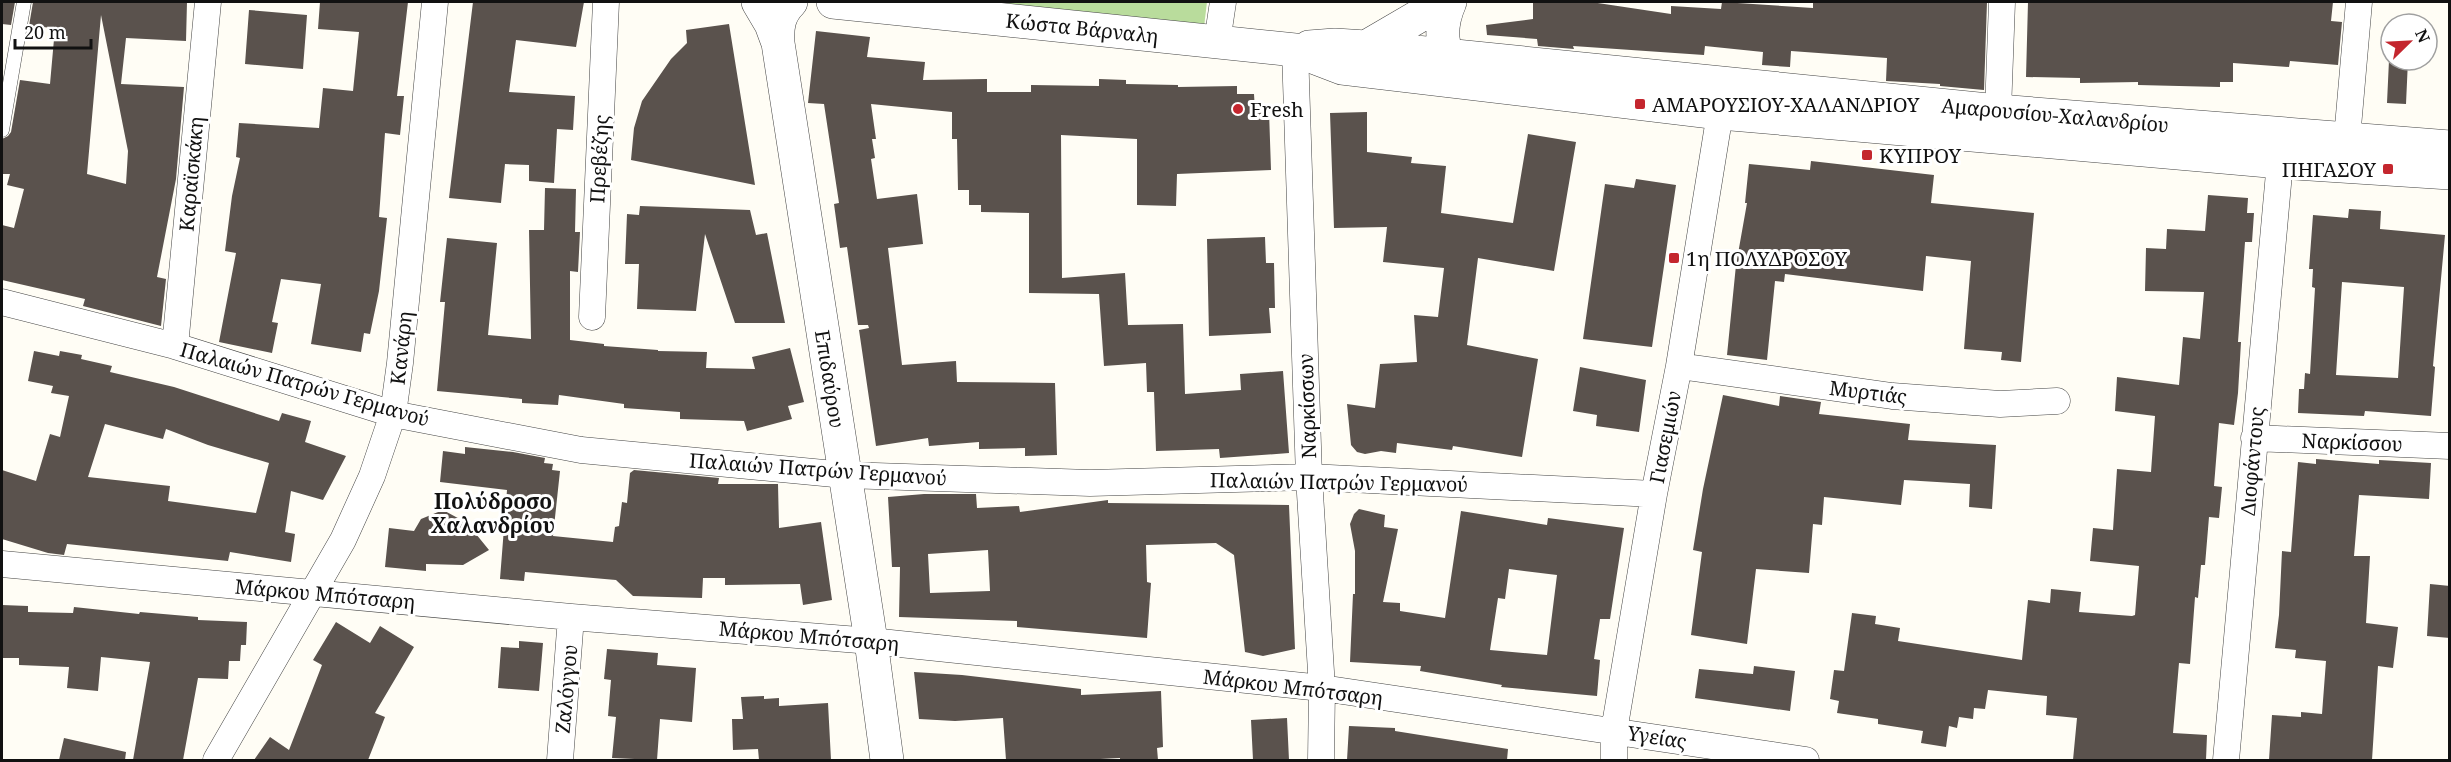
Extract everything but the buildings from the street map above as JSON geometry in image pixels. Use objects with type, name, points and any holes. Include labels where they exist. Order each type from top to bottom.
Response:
[{"type":"street","name":"Καραϊσκάκη","points":[[175,346],[208,2]]},
{"type":"street","name":"Κανάρη","points":[[216,760],[343,540],[372,476],[393,414],[435,2]]},
{"type":"street","name":"Πρεβέζης","points":[[592,317],[606,2]]},
{"type":"street","name":"Επιδαύρου","points":[[758,2],[771,24],[778,44],[888,760]]},
{"type":"street","points":[[778,44],[777,26],[783,10],[791,2]]},
{"type":"street","name":"Κώστα Βάρναλη","points":[[833,2],[889,4],[1295,50],[1342,68],[1468,85]]},
{"type":"street","points":[[1217,42],[1223,2]]},
{"type":"street","points":[[1366,47],[1443,2]]},
{"type":"street","points":[[1450,2],[1442,28],[1446,57],[1468,85]]},
{"type":"street","points":[[1998,111],[2002,2]]},
{"type":"street","points":[[2347,138],[2359,2]]},
{"type":"street","name":"Κώστα Βάρναλη","points":[[1295,50],[1319,45],[1366,47],[1446,57]]},
{"type":"street","name":"Ναρκίσσων","points":[[1295,50],[1309,477],[1322,688],[1321,760]]},
{"type":"street","name":"Αμαρουσίου-Χαλανδρίου","points":[[1446,57],[1998,111],[2450,147]]},
{"type":"street","name":"Αμαρουσίου-Χαλανδρίου","points":[[1468,85],[1720,113],[2280,162],[2450,173]]},
{"type":"street","name":"Γιασεμιών","points":[[1614,760],[1614,731],[1654,494],[1679,366],[1720,113]]},
{"type":"street","name":"Διοφάντους","points":[[2226,760],[2280,162]]},
{"type":"street","name":"Παλαιών Πατρών Γερμανού","points":[[2,302],[175,346],[393,414],[581,450],[845,475],[1090,483],[1309,477],[1654,494]]},
{"type":"street","name":"Μυρτιάς","points":[[1679,366],[1892,396],[2000,404],[2057,401]]},
{"type":"street","name":"Ναρκίσσου","points":[[2254,438],[2450,446]]},
{"type":"street","name":"Μάρκου Μπότσαρη","points":[[2,564],[571,617],[871,641],[1322,688],[1614,731]]},
{"type":"street","name":"Ζαλόγγου","points":[[560,760],[571,617]]},
{"type":"street","name":"Υγείας","points":[[1614,731],[1806,760]]},
{"type":"lane","points":[[2,130],[24,2]]},
{"type":"green space","points":[[939,2],[1207,2],[1204,27]]},
{"type":"place","name":"ΑΜΑΡΟΥΣΙΟΥ-ΧΑΛΑΝΔΡΙΟΥ","points":[[1640,104]]},
{"type":"place","name":"Fresh","points":[[1238,109]]},
{"type":"place","name":"ΚΥΠΡΟΥ","points":[[1867,155]]},
{"type":"place","name":"ΠΗΓΑΣΟΥ","points":[[2388,169]]},
{"type":"place","name":"1η ΠΟΛΥΔΡΟΣΟΥ","points":[[1674,258]]},
{"type":"district","name":"Πολύδροσο Χαλανδρίου","points":[[493,513]]}]
